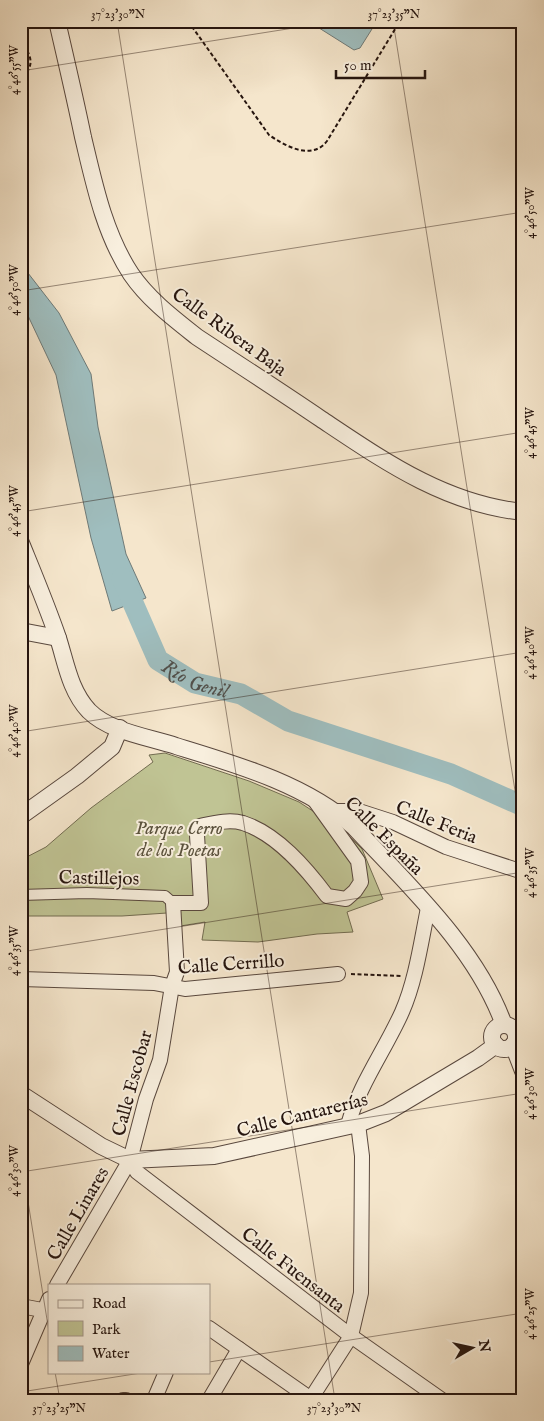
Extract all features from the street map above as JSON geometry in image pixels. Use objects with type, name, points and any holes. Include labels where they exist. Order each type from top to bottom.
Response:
[{"type":"street","name":"Calle Ribera Baja","points":[[57,21],[94,184],[104,218],[131,274],[148,295],[171,317],[197,337],[398,469],[466,501],[498,510],[523,512]]},
{"type":"street","name":"Calle España","points":[[21,543],[58,638],[73,686],[82,702],[97,717],[120,728],[204,755],[311,796],[336,812],[354,827],[428,908],[479,970],[497,1004],[504,1025]]},
{"type":"street","points":[[21,631],[58,638]]},
{"type":"street","points":[[21,816],[77,776],[112,746],[120,728]]},
{"type":"street","points":[[173,903],[201,903],[197,835],[200,826],[221,821],[242,822],[260,831],[283,848],[310,873],[327,896],[346,899],[361,882],[358,861],[311,796]]},
{"type":"street","name":"Calle Feria","points":[[336,812],[359,811],[393,822],[446,847],[523,872]]},
{"type":"street","name":"Castillejos","points":[[21,895],[87,893],[165,896],[173,903]]},
{"type":"street","name":"Calle Escobar","points":[[130,1160],[146,1099],[160,1060],[172,986],[177,972],[173,903]]},
{"type":"street","points":[[210,1329],[311,1399],[351,1336],[361,1293],[362,1156],[353,1124],[354,1104],[403,1010],[413,977],[428,908]]},
{"type":"street","name":"Calle Cerrillo","points":[[21,979],[85,979],[172,986],[185,989],[338,974]]},
{"type":"street","points":[[513,1045],[506,1048],[496,1045],[493,1034],[497,1027],[504,1025],[512,1028],[516,1034],[513,1045],[523,1071]]},
{"type":"street","name":"Calle Cantarerías","points":[[130,1160],[214,1156],[353,1124],[386,1113],[478,1058],[496,1045]]},
{"type":"street","points":[[21,1094],[101,1146],[130,1160]]},
{"type":"street","name":"Calle Linares","points":[[58,1284],[130,1160]]},
{"type":"street","name":"Calle Fuensanta","points":[[130,1160],[137,1172],[351,1336],[436,1398]]},
{"type":"street","points":[[21,1306],[46,1305],[21,1364]]},
{"type":"street","points":[[209,1400],[239,1349]]},
{"type":"street","points":[[154,1400],[165,1374]]},
{"type":"path","points":[[188,21],[269,135],[281,144],[301,150],[313,151],[322,147],[327,141],[400,21]]},
{"type":"path","points":[[21,39],[31,59],[31,66],[21,79]]},
{"type":"path","points":[[338,974],[413,977]]},
{"type":"green space","name":"Parque Cerro de los Poetas","points":[[165,753],[249,781],[299,802],[345,832],[362,849],[383,899],[347,912],[353,932],[317,934],[258,942],[202,940],[205,922],[168,928],[167,913],[122,916],[21,916],[21,860],[46,847],[91,808],[153,762],[149,755]]},
{"type":"water","points":[[308,21],[377,21],[360,48],[354,50]]},
{"type":"water","points":[[21,264],[59,313],[91,374],[98,427],[126,554],[146,598],[112,611],[91,538],[56,375],[21,301]]},
{"type":"waterway","name":"Río Genil","points":[[122,578],[158,660],[195,683],[241,694],[288,721],[451,774],[523,806]]}]
